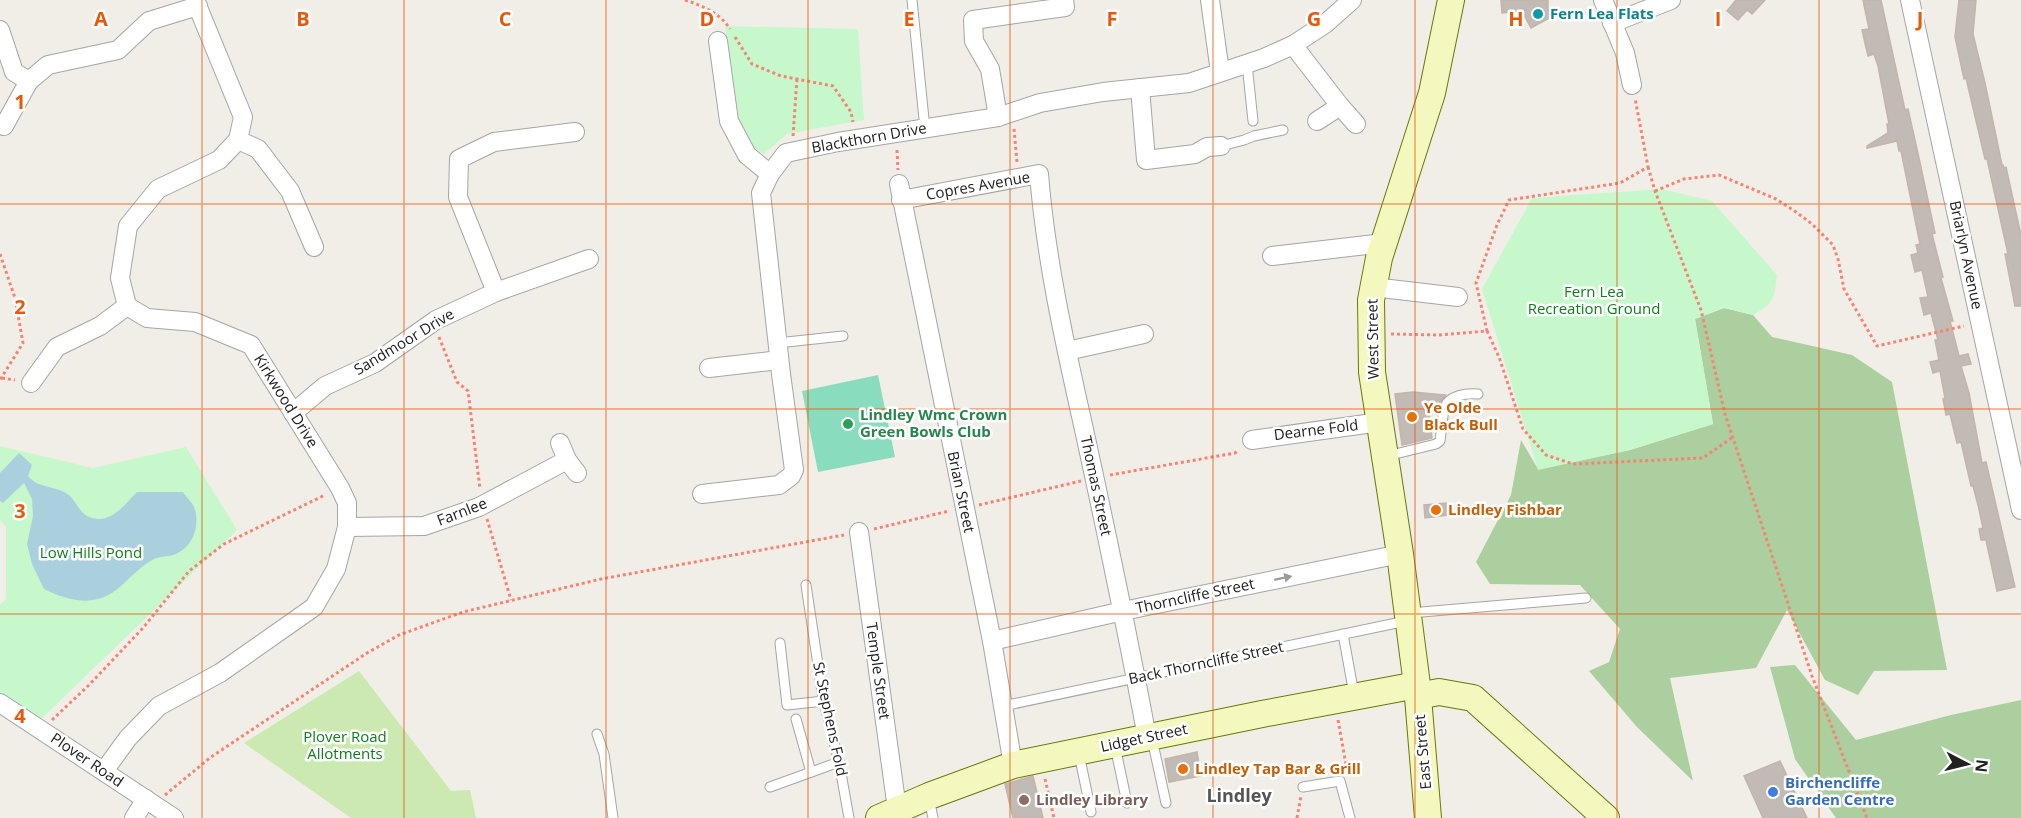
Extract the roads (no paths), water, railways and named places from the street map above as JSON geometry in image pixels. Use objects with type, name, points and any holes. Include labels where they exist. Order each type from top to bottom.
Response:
[{"type":"street","points":[[1005,115],[990,69],[974,41],[973,20],[1065,7],[1064,0]]},
{"type":"street","points":[[1210,0],[1220,72]]},
{"type":"street","name":"Blackthorn Drive","points":[[702,494],[779,485],[794,471],[778,352],[761,193],[770,174],[786,153],[1005,115],[1040,103],[1103,92],[1189,82],[1264,58],[1293,45],[1324,24],[1352,0]]},
{"type":"street","name":"West Street","points":[[1418,691],[1372,372],[1371,300],[1379,258],[1432,93],[1451,0]]},
{"type":"street","points":[[1603,0],[1625,54],[1632,85]]},
{"type":"street","points":[[1612,22],[1671,0]]},
{"type":"street","name":"Briarlyn Avenue","points":[[1910,0],[2021,510]]},
{"type":"street","points":[[4,126],[29,81],[48,65],[118,50],[150,21],[197,3],[243,117],[238,140],[219,160],[158,189],[128,226],[120,278],[128,306],[100,326],[57,347],[31,383]]},
{"type":"street","points":[[0,30],[14,72],[29,81]]},
{"type":"street","points":[[718,41],[729,121],[747,154],[770,174]]},
{"type":"street","points":[[1293,45],[1356,124]]},
{"type":"street","points":[[1140,88],[1146,160],[1195,154],[1207,147],[1221,146]]},
{"type":"street","points":[[1317,121],[1340,106]]},
{"type":"street","points":[[496,292],[458,197],[459,159],[494,142],[575,132]]},
{"type":"street","points":[[238,140],[258,149],[290,191],[314,247]]},
{"type":"street","name":"Copres Avenue","points":[[900,192],[1039,174],[1040,190]]},
{"type":"street","name":"Thomas Street","points":[[1040,190],[1067,351],[1149,737]]},
{"type":"street","name":"Brian Street","points":[[900,192],[992,641],[1013,765]]},
{"type":"street","points":[[1272,256],[1384,243]]},
{"type":"street","name":"Sandmoor Drive","points":[[293,413],[325,386],[375,363],[433,322],[496,292],[590,259]]},
{"type":"street","points":[[1373,287],[1458,297]]},
{"type":"street","name":"Kirkwood Drive","points":[[104,771],[128,738],[159,706],[220,674],[314,607],[336,569],[347,527],[347,503],[340,488],[251,345],[195,322],[147,318],[128,306]]},
{"type":"street","points":[[1067,351],[1144,334]]},
{"type":"street","points":[[709,368],[778,352]]},
{"type":"street","name":"Dearne Fold","points":[[1252,440],[1380,422]]},
{"type":"street","name":"Farnlee","points":[[347,527],[424,526],[483,505],[568,459]]},
{"type":"street","name":"Temple Street","points":[[859,532],[888,814]]},
{"type":"street","name":"Thorncliffe Street","points":[[992,641],[1123,611],[1400,554]]},
{"type":"street","name":"Lidget Street","points":[[888,814],[931,807],[1013,765],[1344,698],[1418,691],[1473,698],[1606,818]]},
{"type":"street","name":"East Street","points":[[1418,691],[1427,818]]},
{"type":"street","name":"Plover Road","points":[[0,703],[174,818]]},
{"type":"street","points":[[134,818],[150,802]]},
{"type":"lane","points":[[912,0],[925,129]]},
{"type":"lane","points":[[1247,64],[1253,121]]},
{"type":"lane","points":[[1221,146],[1283,130]]},
{"type":"lane","points":[[778,352],[843,336]]},
{"type":"lane","points":[[1384,456],[1436,444],[1440,441],[1446,403],[1452,398],[1468,393],[1478,394]]},
{"type":"lane","name":"St Stephens Fold","points":[[806,585],[824,701],[839,762],[849,818]]},
{"type":"lane","name":"Back Thorncliffe Street","points":[[1003,706],[1343,634],[1408,617],[1586,598]]},
{"type":"lane","points":[[1343,634],[1344,698]]},
{"type":"lane","points":[[780,643],[788,705],[824,701]]},
{"type":"lane","points":[[796,719],[811,772]]},
{"type":"lane","points":[[597,734],[604,754],[613,818]]},
{"type":"lane","points":[[1149,737],[1166,802]]},
{"type":"lane","points":[[1115,744],[1127,803]]},
{"type":"lane","points":[[1078,752],[1091,812]]},
{"type":"lane","points":[[770,787],[839,762]]},
{"type":"lane","points":[[1304,787],[1340,781],[1350,818]]},
{"type":"water","points":[[19,453],[32,465],[28,476],[32,480],[66,493],[84,514],[95,519],[109,517],[137,492],[183,492],[193,505],[196,514],[196,527],[191,541],[176,554],[156,558],[149,562],[103,598],[74,600],[44,589],[32,564],[27,544],[33,516],[32,499],[24,483],[3,503],[0,501],[0,473]]},
{"type":"place","name":"Fern Lea Flats","points":[[1538,14]]},
{"type":"place","name":"Ye Olde Black Bull","points":[[1412,417]]},
{"type":"place","name":"Lindley Wmc Crown Green Bowls Club","points":[[848,424]]},
{"type":"place","name":"Lindley Fishbar","points":[[1436,510]]},
{"type":"place","name":"Lindley Tap Bar & Grill","points":[[1183,769]]},
{"type":"place","name":"Birchencliffe Garden Centre","points":[[1773,792]]},
{"type":"place","name":"Lindley Library","points":[[1024,800]]},
{"type":"district","name":"Lindley","points":[[1239,796]]},
{"type":"park label","name":"Fern Lea Recreation Ground","points":[[1594,300]]},
{"type":"park label","name":"Low Hills Pond","points":[[91,553]]},
{"type":"park label","name":"Plover Road Allotments","points":[[345,746]]}]
